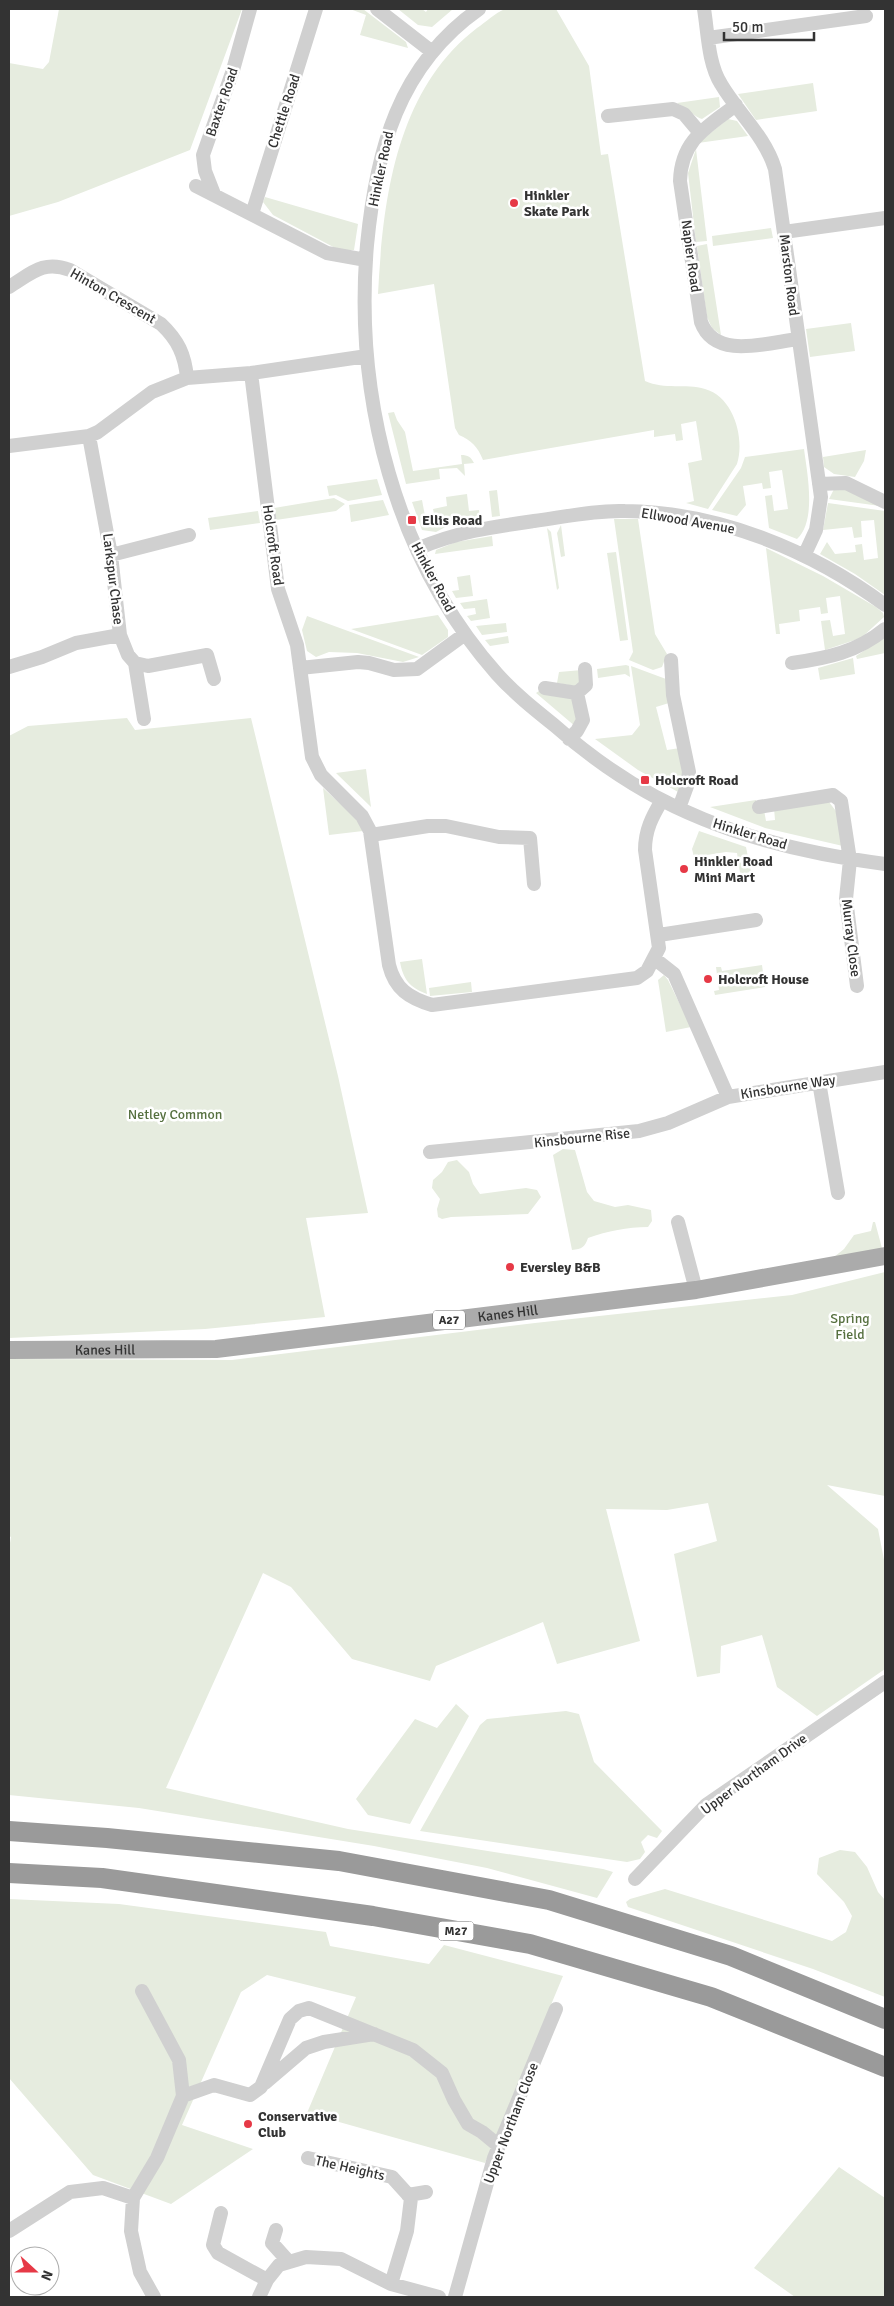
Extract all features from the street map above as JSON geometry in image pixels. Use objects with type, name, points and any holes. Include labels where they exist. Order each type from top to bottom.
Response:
[{"type":"highway","points":[[9,1831],[108,1838],[339,1861],[550,1900],[731,1956],[885,2019]]},
{"type":"highway","name":"M27","points":[[9,1873],[102,1878],[373,1916],[530,1944],[711,1997],[885,2067]]},
{"type":"main road","name":"Kanes Hill","points":[[9,1350],[216,1349],[696,1290],[885,1256]]},
{"type":"street","name":"Chettle Road","points":[[252,214],[316,9]]},
{"type":"street","points":[[377,9],[431,51]]},
{"type":"street","name":"Hinkler Road","points":[[478,9],[454,27],[431,51],[411,81],[388,132],[375,190],[366,260],[367,356],[376,424],[386,460],[417,549],[441,597],[465,634],[499,676],[569,739],[621,776],[662,800],[704,820],[794,848],[850,860],[885,864]]},
{"type":"street","name":"Marston Road","points":[[704,9],[708,38],[718,78],[770,155],[774,169],[819,484],[820,504],[818,522],[804,556]]},
{"type":"street","name":"Baxter Road","points":[[214,194],[205,170],[203,155],[233,70],[250,10]]},
{"type":"street","points":[[708,38],[866,16]]},
{"type":"street","name":"Napier Road","points":[[736,105],[700,133],[686,150],[681,165],[680,181],[703,328],[710,338],[726,346],[798,340]]},
{"type":"street","points":[[608,116],[673,109],[684,114],[700,133]]},
{"type":"street","points":[[196,186],[327,253],[366,260]]},
{"type":"street","points":[[784,232],[885,218]]},
{"type":"street","name":"Hinton Crescent","points":[[9,287],[43,267],[58,265],[70,270],[161,324],[173,336],[182,351],[187,378]]},
{"type":"street","points":[[9,446],[89,436],[98,432],[152,392],[187,378],[251,373],[367,356]]},
{"type":"street","name":"Holcroft Road","points":[[251,373],[278,589],[291,624],[300,668],[312,757],[321,775],[362,816],[371,835],[390,971],[398,987],[407,995],[432,1006],[625,982],[637,978],[647,971],[655,959]]},
{"type":"street","name":"Larkspur Chase","points":[[89,436],[111,555],[120,636],[128,656],[135,663],[144,718]]},
{"type":"street","points":[[819,484],[846,483],[885,502]]},
{"type":"street","name":"Ellwood Avenue","points":[[417,549],[453,535],[480,529],[586,514],[625,511],[666,514],[723,525],[761,537],[804,556],[858,586],[885,605]]},
{"type":"street","points":[[111,555],[189,536]]},
{"type":"street","points":[[792,663],[845,653],[862,646],[885,629]]},
{"type":"street","points":[[300,668],[358,662],[394,670],[417,669],[465,634]]},
{"type":"street","points":[[9,666],[42,657],[76,643],[120,636]]},
{"type":"street","points":[[135,663],[148,666],[207,655],[214,679]]},
{"type":"street","points":[[671,660],[673,695],[689,772],[687,786],[678,808]]},
{"type":"street","points":[[577,693],[586,685],[588,672]]},
{"type":"street","points":[[545,688],[577,693]]},
{"type":"street","points":[[569,739],[577,731],[583,720],[577,693]]},
{"type":"street","points":[[766,810],[833,795],[839,798],[842,801],[850,860]]},
{"type":"street","points":[[655,959],[659,948],[645,850],[645,836],[649,823],[662,800]]},
{"type":"street","points":[[371,835],[428,826],[446,826],[499,837],[530,838],[534,884]]},
{"type":"street","name":"Murray Close","points":[[850,860],[846,899],[858,986]]},
{"type":"street","points":[[658,936],[756,920]]},
{"type":"street","name":"Kinsbourne Way","points":[[655,959],[674,974],[728,1097],[885,1072]]},
{"type":"street","points":[[819,1082],[838,1193]]},
{"type":"street","name":"Kinsbourne Rise","points":[[430,1152],[639,1132],[668,1123],[728,1097]]},
{"type":"street","points":[[678,1222],[696,1290]]},
{"type":"street","name":"Upper Northam Drive","points":[[635,1879],[706,1805],[885,1682]]},
{"type":"street","points":[[142,1991],[179,2060],[183,2096],[157,2158],[133,2198],[131,2231],[140,2272],[154,2297]]},
{"type":"street","points":[[261,2087],[290,2019],[298,2011],[309,2008],[413,2050],[442,2073],[454,2100],[468,2124],[482,2132],[499,2146]]},
{"type":"street","name":"Upper Northam Close","points":[[455,2297],[499,2146],[556,2009]]},
{"type":"street","points":[[183,2096],[214,2085],[250,2095],[306,2048],[324,2042],[374,2034]]},
{"type":"street","name":"The Heights","points":[[308,2158],[392,2177],[408,2195]]},
{"type":"street","points":[[9,2231],[70,2192],[103,2188],[133,2198]]},
{"type":"street","points":[[391,2284],[407,2231],[411,2198],[408,2195],[426,2192]]},
{"type":"street","points":[[221,2213],[213,2245],[218,2253],[267,2280]]},
{"type":"street","points":[[276,2230],[272,2243],[289,2262]]},
{"type":"street","points":[[259,2297],[267,2280],[279,2265],[306,2257],[341,2259],[391,2284],[439,2297]]},
{"type":"green space","points":[[59,9],[242,9],[190,150],[58,202],[9,216],[9,63],[43,69],[49,62]]},
{"type":"green space","points":[[350,9],[363,9],[406,42],[408,48],[360,35],[366,15]]},
{"type":"green space","points":[[398,9],[422,9],[426,12],[428,9],[453,9],[432,27],[418,25]]},
{"type":"green space","points":[[505,9],[556,9],[589,66],[601,155],[608,154],[645,381],[668,386],[698,387],[715,393],[730,410],[735,420],[739,443],[737,464],[708,509],[686,503],[694,501],[688,463],[702,460],[696,421],[681,424],[683,440],[676,441],[675,434],[654,437],[654,430],[483,460],[474,444],[459,435],[455,428],[434,284],[378,294],[384,221],[390,184],[411,114],[428,82],[450,53],[477,28]]},
{"type":"green space","points":[[813,83],[817,111],[756,120],[738,94]]},
{"type":"green space","points":[[719,97],[720,107],[702,119],[677,103]]},
{"type":"green space","points":[[728,119],[737,121],[748,136],[698,143]]},
{"type":"green space","points":[[696,149],[707,241],[696,242],[688,173]]},
{"type":"green space","points":[[265,197],[358,224],[354,250],[339,250],[273,215],[263,202]]},
{"type":"green space","points":[[771,228],[773,238],[713,246],[712,236]]},
{"type":"green space","points":[[707,244],[721,335],[712,328],[707,317],[697,246]]},
{"type":"green space","points":[[851,323],[855,351],[810,357],[806,329]]},
{"type":"green space","points":[[394,412],[405,432],[413,471],[462,464],[461,455],[463,455],[472,459],[474,463],[464,464],[465,476],[457,468],[439,469],[440,479],[406,484],[388,413]]},
{"type":"green space","points":[[804,449],[809,509],[803,531],[797,539],[769,528],[765,496],[772,495],[774,511],[788,509],[782,470],[769,472],[771,488],[763,489],[762,483],[743,486],[746,505],[737,516],[712,510],[741,468],[745,457]]},
{"type":"green space","points":[[866,450],[864,461],[855,477],[834,474],[824,467],[823,457]]},
{"type":"green space","points":[[377,479],[382,495],[348,501],[336,495],[329,496],[327,486]]},
{"type":"green space","points":[[841,486],[880,506],[829,499],[835,487]]},
{"type":"green space","points":[[497,490],[500,516],[492,517],[489,491]]},
{"type":"green space","points":[[467,494],[469,511],[479,510],[480,519],[451,524],[436,532],[422,530],[412,502],[422,500],[425,516],[434,514],[433,509],[447,506],[446,497]]},
{"type":"green space","points":[[334,498],[345,504],[336,511],[276,520],[274,508]]},
{"type":"green space","points":[[383,500],[389,515],[351,522],[349,505]]},
{"type":"green space","points":[[828,503],[885,511],[885,595],[855,574],[820,554],[827,542],[835,554],[856,552],[855,545],[862,544],[864,560],[878,558],[874,520],[861,521],[862,537],[854,538],[852,527],[823,530]]},
{"type":"green space","points":[[258,511],[260,523],[210,530],[208,518]]},
{"type":"green space","points":[[614,519],[638,519],[655,634],[667,654],[662,667],[653,670],[629,660],[633,652]]},
{"type":"green space","points":[[561,525],[565,556],[561,557],[557,533]]},
{"type":"green space","points":[[547,528],[551,532],[559,588],[557,590]]},
{"type":"green space","points":[[492,536],[493,546],[435,554],[436,550],[456,542]]},
{"type":"green space","points":[[766,548],[823,576],[876,607],[883,613],[884,617],[861,638],[825,650],[821,621],[830,620],[833,636],[845,634],[840,596],[826,598],[828,613],[821,614],[820,607],[799,610],[800,621],[779,624],[780,634],[776,634]]},
{"type":"green space","points":[[616,552],[628,640],[620,641],[607,553]]},
{"type":"green space","points":[[470,575],[473,596],[456,598],[452,591],[459,590],[457,577]]},
{"type":"green space","points":[[487,599],[490,618],[471,621],[467,616],[476,614],[475,608],[464,609],[460,603]]},
{"type":"green space","points":[[438,615],[448,630],[448,637],[422,655],[351,629]]},
{"type":"green space","points":[[307,616],[419,657],[403,662],[357,653],[329,652],[316,657],[307,651],[302,630]]},
{"type":"green space","points":[[506,623],[507,632],[482,635],[476,626]]},
{"type":"green space","points":[[508,636],[509,643],[490,646],[485,640]]},
{"type":"green space","points":[[885,637],[885,653],[857,659],[856,656]]},
{"type":"green space","points":[[853,658],[855,674],[820,680],[818,668]]},
{"type":"green space","points":[[629,666],[630,677],[625,674],[598,678],[597,669]]},
{"type":"green space","points":[[631,666],[666,679],[669,703],[656,707],[667,750],[680,748],[685,768],[680,793],[638,770],[595,739],[632,735],[640,725]]},
{"type":"green space","points":[[582,670],[580,687],[557,683],[559,672]]},
{"type":"green space","points":[[539,691],[571,696],[578,715],[576,727],[536,693]]},
{"type":"green space","name":"Netley Common","points":[[127,718],[135,730],[251,718],[338,1076],[368,1213],[306,1218],[325,1317],[205,1329],[9,1338],[9,736],[28,726]]},
{"type":"green space","points":[[366,769],[371,807],[336,773]]},
{"type":"green space","points":[[323,788],[356,818],[363,831],[329,835]]},
{"type":"green space","points":[[756,800],[758,810],[764,810],[766,821],[775,820],[774,808],[829,802],[839,815],[843,846],[765,828],[710,807]]},
{"type":"green space","points":[[699,831],[746,847],[752,877],[741,879],[737,853],[726,852],[694,857],[692,849]]},
{"type":"green space","points":[[422,959],[427,994],[416,989],[408,982],[400,962]]},
{"type":"green space","points":[[762,965],[765,987],[715,995],[714,991],[719,990],[716,967],[721,967],[722,971]]},
{"type":"green space","points":[[664,975],[691,1027],[666,1032],[658,980]]},
{"type":"green space","points":[[471,982],[472,992],[430,996],[429,988]]},
{"type":"green space","points":[[563,1149],[575,1150],[587,1192],[594,1201],[615,1207],[628,1205],[651,1210],[652,1221],[648,1227],[610,1231],[588,1238],[583,1247],[572,1250],[553,1155]]},
{"type":"green space","points":[[457,1160],[469,1172],[473,1184],[480,1194],[526,1188],[537,1190],[541,1197],[528,1214],[442,1219],[438,1217],[437,1209],[440,1199],[432,1188],[433,1180],[442,1172],[448,1162]]},
{"type":"green space","points":[[873,1222],[875,1222],[883,1252],[834,1257],[844,1249],[854,1235],[871,1231]]},
{"type":"green space","name":"Spring Field","points":[[885,1272],[885,1496],[827,1485],[878,1529],[885,1565],[885,1669],[817,1716],[777,1687],[762,1635],[721,1646],[720,1673],[697,1677],[674,1554],[717,1541],[708,1503],[667,1510],[606,1509],[640,1641],[557,1664],[543,1622],[436,1666],[430,1681],[352,1659],[291,1587],[263,1573],[166,1788],[348,1829],[613,1872],[597,1898],[487,1868],[374,1846],[139,1808],[9,1795],[9,1549],[11,1537],[9,1536],[9,1359],[232,1360],[535,1323],[792,1295]]},
{"type":"green space","points":[[456,1704],[469,1716],[410,1824],[368,1815],[356,1799],[415,1719],[437,1728]]},
{"type":"green space","points":[[566,1711],[579,1714],[594,1762],[662,1831],[657,1838],[648,1835],[641,1842],[645,1852],[640,1859],[627,1862],[420,1831],[480,1725],[487,1719]]},
{"type":"green space","points":[[840,1850],[855,1852],[867,1867],[878,1892],[885,1900],[885,1997],[813,1969],[628,1907],[626,1902],[630,1899],[665,1889],[832,1941],[846,1932],[852,1916],[844,1902],[817,1874],[819,1858]]},
{"type":"green space","points":[[9,1899],[119,1904],[326,1932],[330,1946],[429,1964],[444,1945],[563,1976],[485,2163],[307,2113],[356,1997],[267,1975],[241,1992],[182,2125],[253,2149],[171,2204],[93,2175],[9,2078]]},
{"type":"green space","points":[[839,2167],[885,2198],[885,2297],[795,2297],[754,2268]]},
{"type":"place","name":"Hinkler Skate Park","points":[[514,203]]},
{"type":"place","name":"Ellis Road","points":[[412,520]]},
{"type":"place","name":"Holcroft Road","points":[[645,780]]},
{"type":"place","name":"Hinkler Road Mini Mart","points":[[684,869]]},
{"type":"place","name":"Holcroft House","points":[[708,979]]},
{"type":"place","name":"Eversley B&B","points":[[510,1267]]},
{"type":"place","name":"Conservative Club","points":[[248,2124]]}]
